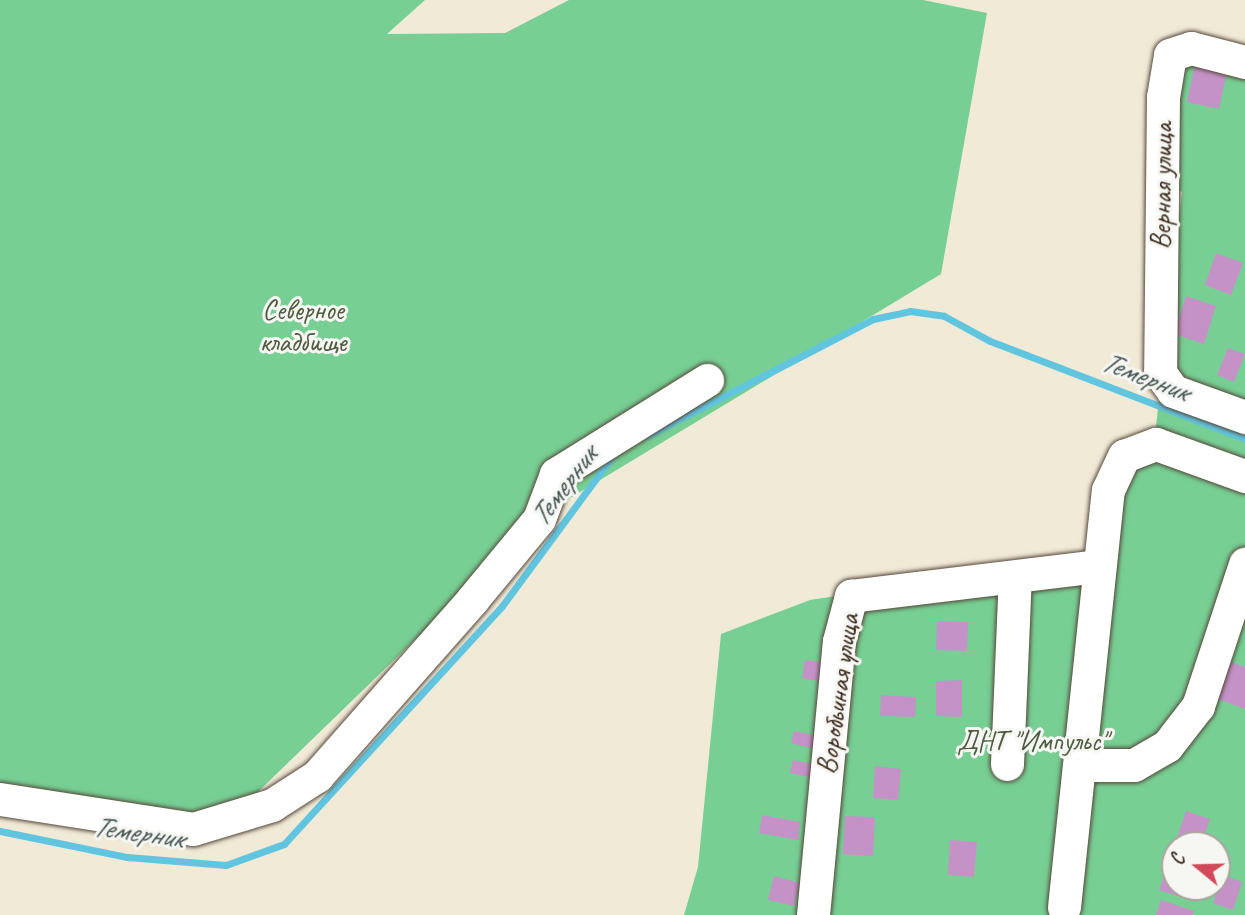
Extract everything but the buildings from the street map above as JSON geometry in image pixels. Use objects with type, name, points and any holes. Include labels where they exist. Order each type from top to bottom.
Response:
[{"type":"street","name":"Верная улица","points":[[1245,62],[1191,48],[1170,55],[1163,97],[1160,373],[1173,391],[1245,417]]},
{"type":"street","points":[[0,799],[193,829],[272,805],[317,776],[472,600],[539,519],[556,474],[707,380]]},
{"type":"street","points":[[1064,907],[1108,490],[1124,456],[1156,444],[1245,476]]},
{"type":"street","points":[[1080,765],[1134,765],[1167,746],[1198,706],[1245,564]]},
{"type":"street","name":"Воробьиная улица","points":[[813,915],[839,641],[852,596],[1099,566]]},
{"type":"street","points":[[1007,764],[1015,577]]},
{"type":"green space","name":"Северное кладбище","points":[[0,0],[425,0],[387,34],[505,33],[569,0],[923,0],[987,13],[941,274],[547,512],[232,817],[0,792]]},
{"type":"green space","name":"ДНТ \"Импульс\"","points":[[1169,59],[1245,74],[1245,915],[684,915],[698,867],[721,634],[810,600],[1109,554],[1127,456],[1155,435],[1182,192],[1156,179]]},
{"type":"waterway","name":"Темерник","points":[[649,435],[873,319],[910,311],[944,316],[990,341],[1245,439]]},
{"type":"waterway","name":"Темерник","points":[[0,831],[127,857],[226,865],[284,844],[502,606],[614,454]]}]
